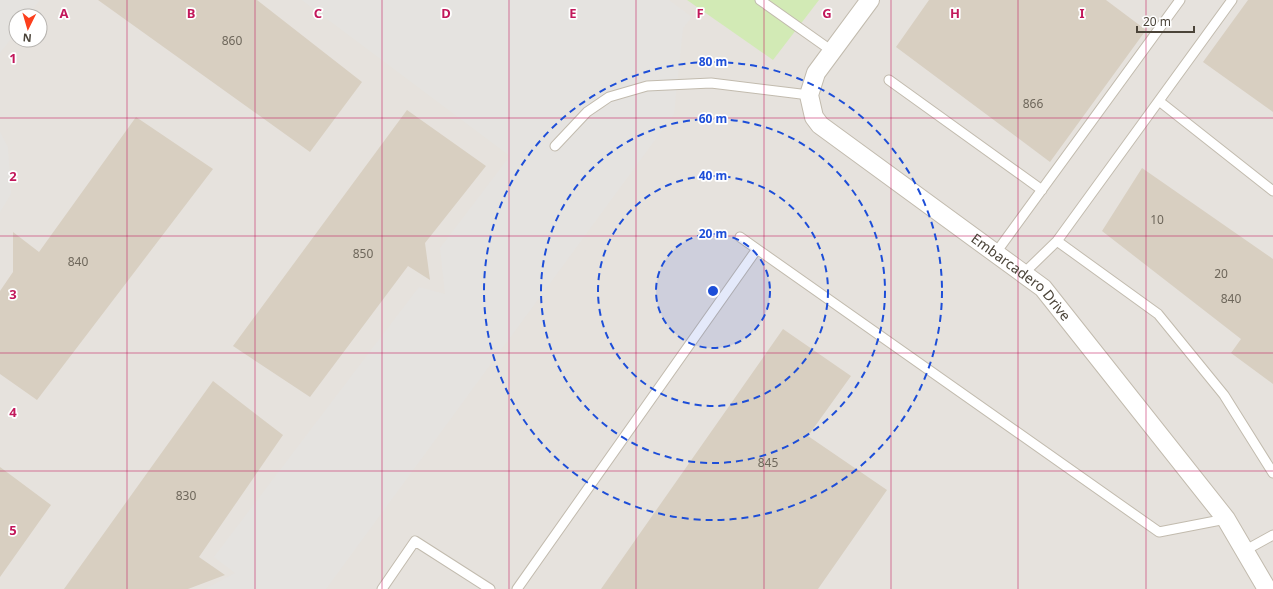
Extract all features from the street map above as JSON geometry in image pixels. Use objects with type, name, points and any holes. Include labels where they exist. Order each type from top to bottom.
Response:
[{"type":"street","points":[[809,96],[816,73],[870,0]]},
{"type":"street","name":"Embarcadero Drive","points":[[809,96],[814,117],[820,126],[1043,288],[1226,519],[1262,587]]},
{"type":"lane","points":[[995,254],[1180,0]]},
{"type":"lane","points":[[1023,274],[1057,241],[1232,0]]},
{"type":"lane","points":[[764,1],[832,51]]},
{"type":"lane","points":[[889,80],[1042,190]]},
{"type":"lane","points":[[555,146],[587,112],[609,97],[647,86],[711,83],[809,96]]},
{"type":"lane","points":[[1159,100],[1273,191]]},
{"type":"lane","points":[[740,237],[1159,532],[1226,519]]},
{"type":"lane","points":[[1057,241],[1158,314],[1224,395],[1273,473]]},
{"type":"lane","points":[[517,589],[757,250]]},
{"type":"lane","points":[[1244,551],[1273,535]]},
{"type":"lane","points":[[382,589],[415,541],[490,589]]},
{"type":"shaded area","points":[[0,0],[1273,0],[1273,589],[0,589]]},
{"type":"shaded area","points":[[0,0],[40,0],[34,8],[8,8],[8,42],[0,53]]},
{"type":"shaded area","points":[[302,0],[669,0],[692,17],[683,28],[674,114],[326,589],[205,589],[235,573],[214,557],[419,287],[445,294],[440,248],[510,156]]},
{"type":"shaded area","points":[[0,132],[8,147],[11,194],[0,212]]},
{"type":"green space","points":[[687,0],[819,0],[773,60]]},
{"type":"building","points":[[98,0],[257,0],[362,82],[310,152]]},
{"type":"building","points":[[929,0],[1106,0],[1146,30],[1050,162],[896,47]]},
{"type":"building","points":[[1248,0],[1273,0],[1273,112],[1203,62]]},
{"type":"building","points":[[407,110],[486,166],[425,243],[430,280],[408,266],[310,397],[233,346]]},
{"type":"building","points":[[136,117],[213,169],[37,400],[0,374],[0,291],[13,272],[13,232],[39,252]]},
{"type":"building","points":[[1142,168],[1273,259],[1273,384],[1231,353],[1241,339],[1102,231]]},
{"type":"building","points":[[783,329],[851,376],[808,436],[887,490],[818,589],[601,589]]},
{"type":"building","points":[[213,381],[283,435],[199,557],[225,575],[188,589],[64,589]]},
{"type":"building","points":[[0,467],[51,505],[0,577]]}]
